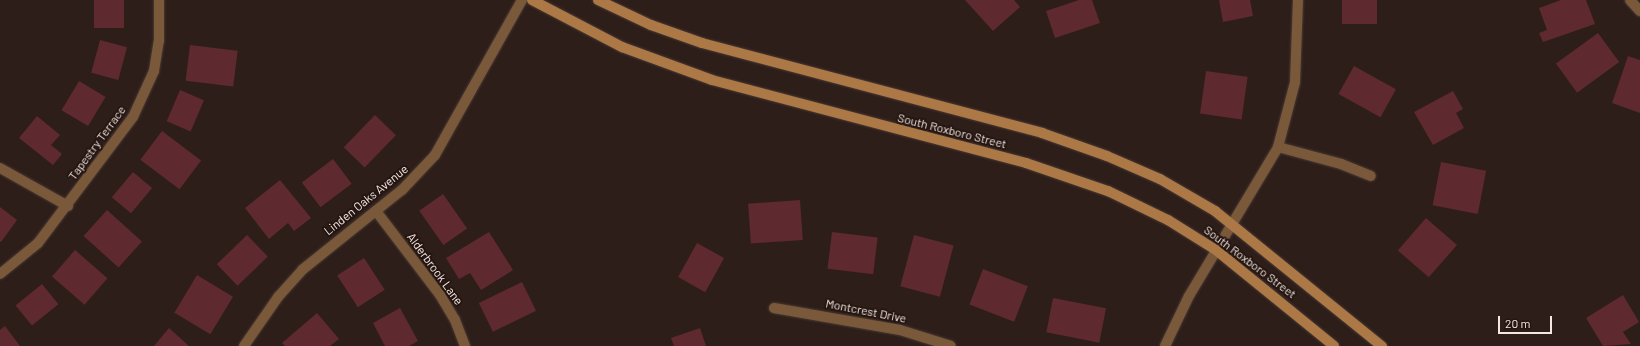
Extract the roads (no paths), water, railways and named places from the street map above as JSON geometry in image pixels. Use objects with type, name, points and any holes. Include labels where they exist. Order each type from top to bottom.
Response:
[{"type":"street","name":"Tapestry Terrace","points":[[0,274],[38,243],[68,206],[133,117],[146,91],[160,41],[158,0]]},
{"type":"street","name":"Linden Oaks Avenue","points":[[244,346],[278,297],[302,270],[415,178],[435,155],[522,0]]},
{"type":"street","name":"South Roxboro Street","points":[[532,0],[622,46],[712,80],[1026,163],[1108,191],[1168,220],[1216,250],[1334,346]]},
{"type":"street","name":"South Roxboro Street","points":[[598,0],[651,25],[702,43],[1042,133],[1100,153],[1160,179],[1233,224],[1382,346]]},
{"type":"street","points":[[1165,346],[1189,296],[1278,147],[1295,82],[1298,0]]},
{"type":"street","points":[[1630,0],[1640,11]]},
{"type":"street","points":[[1278,147],[1341,164],[1371,176]]},
{"type":"street","points":[[0,168],[68,206]]},
{"type":"street","name":"Alderbrook Lane","points":[[376,211],[440,295],[455,320],[465,346]]},
{"type":"street","name":"Montcrest Drive","points":[[774,308],[900,330],[951,346]]}]
